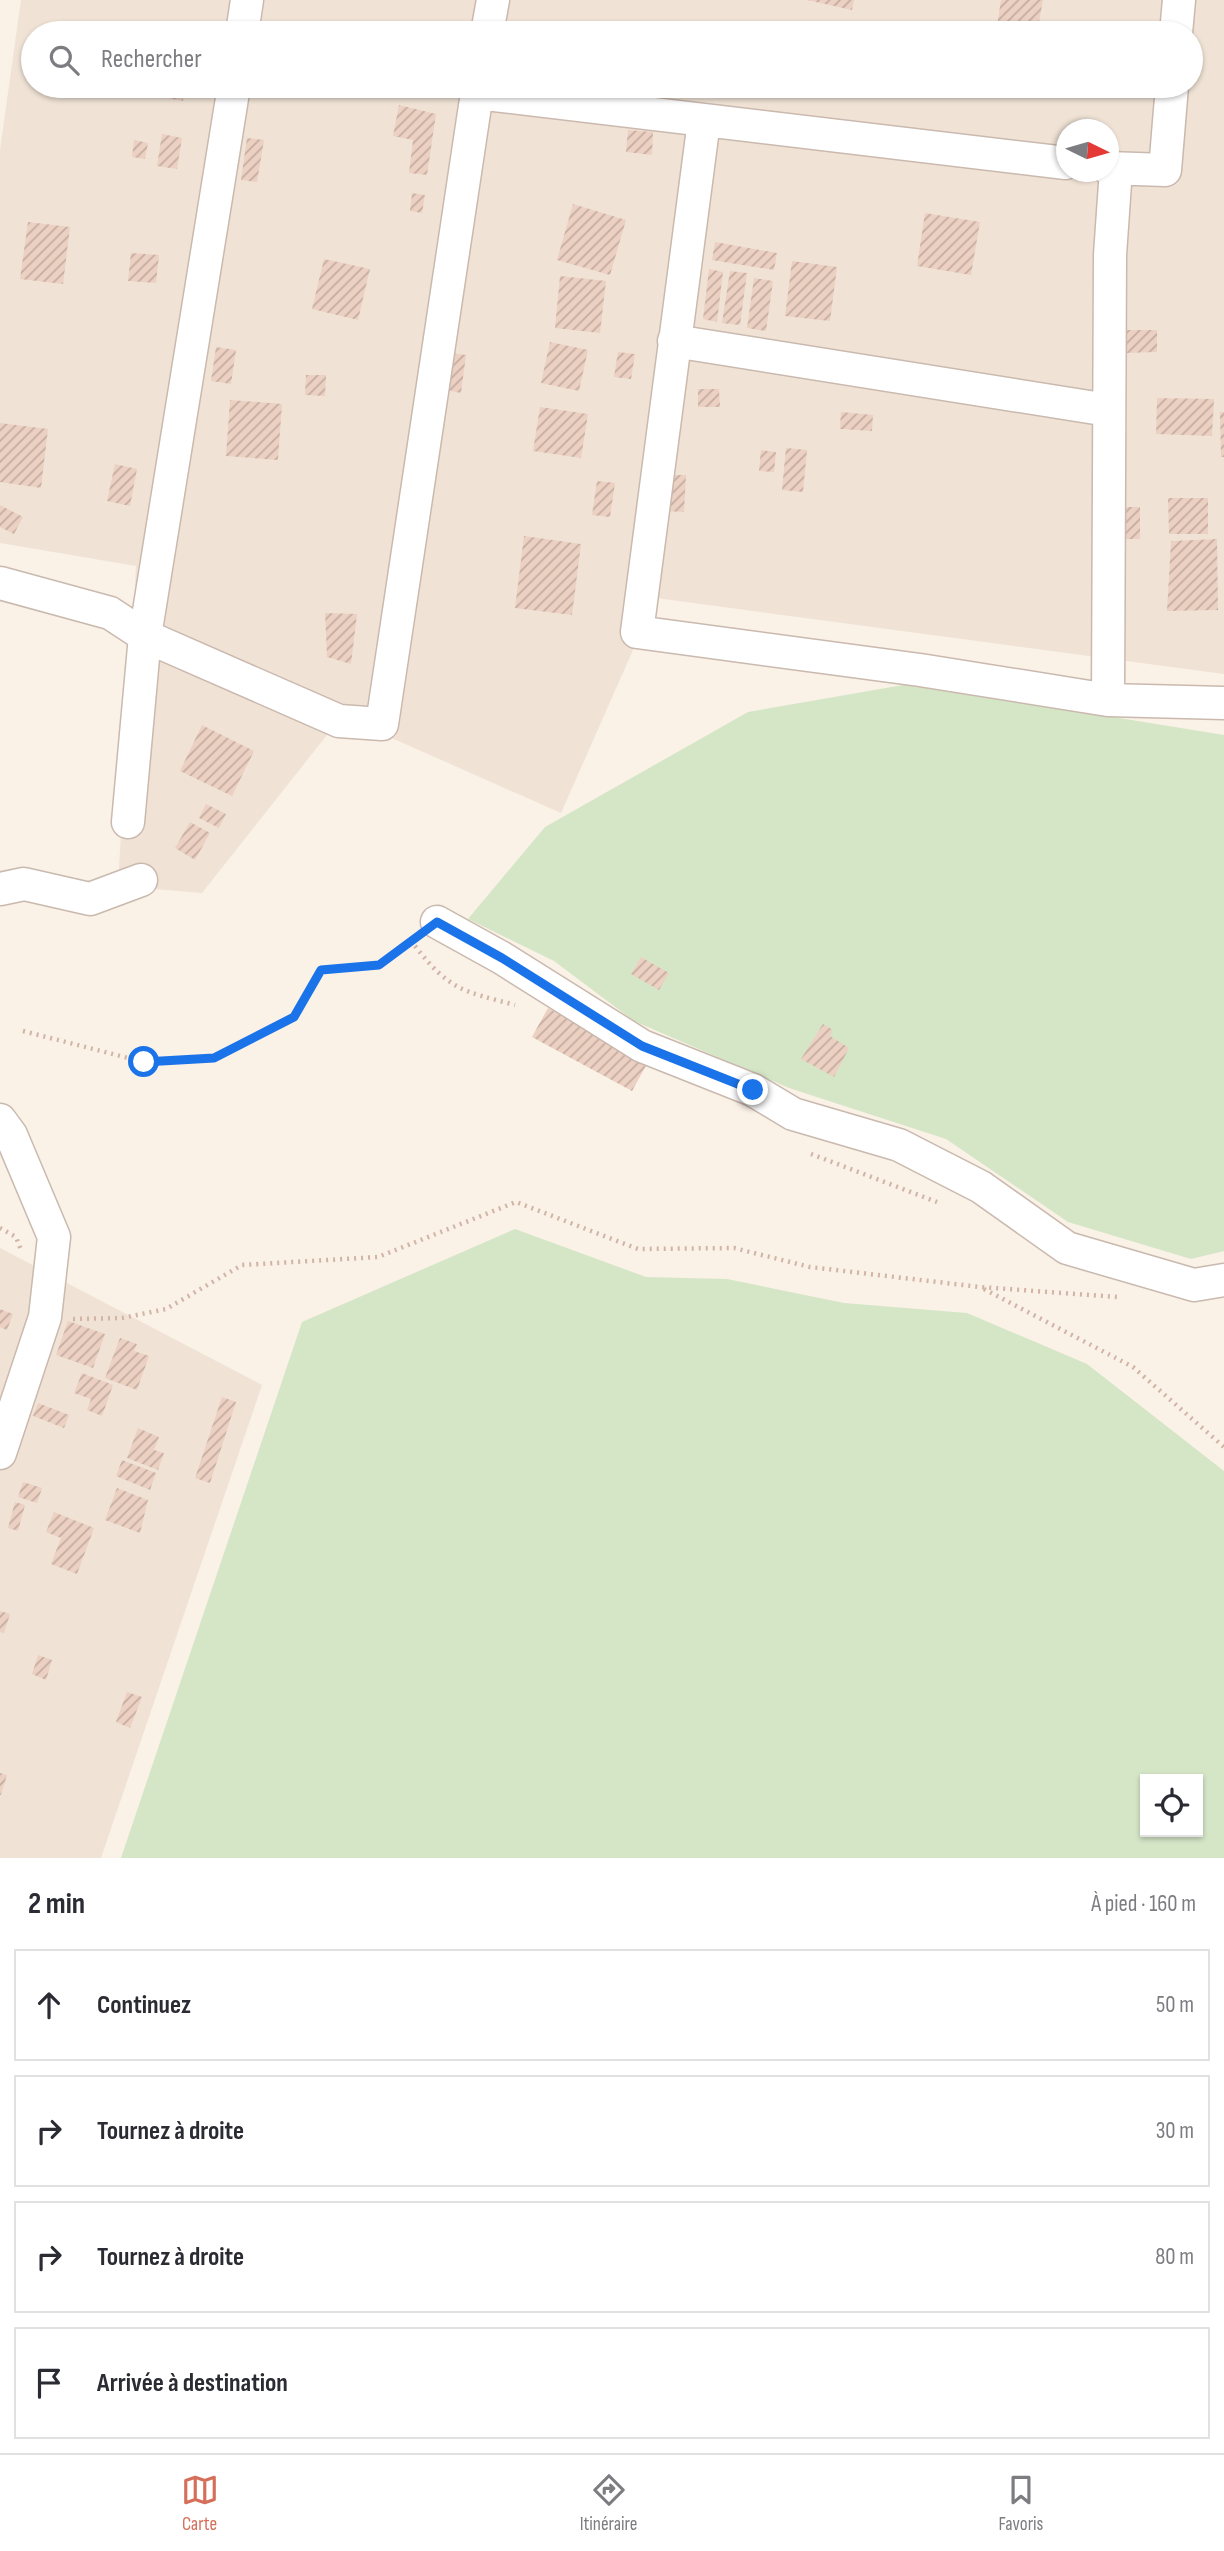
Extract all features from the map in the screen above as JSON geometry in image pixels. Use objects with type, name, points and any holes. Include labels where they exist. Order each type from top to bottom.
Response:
[{"type":"street","points":[[244,21],[247,0]]},
{"type":"street","points":[[489,21],[493,0]]},
{"type":"street","points":[[1177,21],[1179,0]]},
{"type":"street","points":[[128,822],[145,636],[232,98]]},
{"type":"street","points":[[0,583],[110,613],[145,636],[339,722],[382,724],[477,98]]},
{"type":"street","points":[[536,98],[704,121],[1056,162]]},
{"type":"street","points":[[1119,169],[1165,170],[1171,98]]},
{"type":"street","points":[[704,121],[636,632],[920,670],[1108,700],[1224,703]]},
{"type":"street","points":[[1108,700],[1112,182]]},
{"type":"street","points":[[674,341],[1108,410]]},
{"type":"street","points":[[0,889],[24,884],[90,899],[141,880]]},
{"type":"street","points":[[437,922],[502,958],[642,1046],[753,1090],[793,1114],[899,1145],[981,1187],[1067,1248],[1194,1285],[1224,1280]]},
{"type":"street","points":[[0,1119],[11,1136],[54,1237],[45,1317],[0,1453]]},
{"type":"path","points":[[23,1031],[144,1062],[214,1058],[294,1017],[321,970],[379,965],[437,922]]},
{"type":"path","points":[[45,1317],[122,1318],[166,1309],[242,1265],[378,1257],[516,1202],[638,1250],[734,1248],[810,1267],[980,1287],[1115,1297],[1127,1295]]},
{"type":"path","points":[[0,1228],[16,1237],[24,1260]]},
{"type":"path","points":[[980,1287],[1133,1367],[1224,1447]]},
{"type":"shaded area","points":[[21,0],[1224,0],[1224,674],[656,598],[561,813],[342,716],[202,893],[118,886],[136,566],[0,543],[0,150]]},
{"type":"shaded area","points":[[0,1248],[262,1385],[101,1858],[0,1858]]},
{"type":"green space","points":[[909,684],[1224,735],[1224,1251],[1191,1259],[1068,1222],[946,1139],[789,1088],[634,1021],[554,961],[468,919],[545,827],[748,712]]},
{"type":"green space","points":[[515,1229],[646,1277],[727,1279],[844,1303],[967,1313],[1087,1364],[1224,1471],[1224,1858],[121,1858],[302,1322]]},
{"type":"building","points":[[807,0],[854,0],[852,10]]},
{"type":"building","points":[[1001,0],[1043,0],[1039,21],[998,21]]},
{"type":"building","points":[[399,105],[436,114],[427,175],[409,173],[413,140],[393,136]]},
{"type":"building","points":[[628,130],[653,132],[652,155],[626,152]]},
{"type":"building","points":[[162,134],[182,138],[177,169],[157,166]]},
{"type":"building","points":[[247,138],[264,140],[257,182],[241,180]]},
{"type":"building","points":[[134,140],[148,143],[145,159],[132,157]]},
{"type":"building","points":[[412,193],[425,195],[422,213],[410,211]]},
{"type":"building","points":[[573,204],[626,220],[610,275],[557,260]]},
{"type":"building","points":[[925,213],[980,222],[971,275],[917,266]]},
{"type":"building","points":[[28,222],[70,227],[63,284],[20,279]]},
{"type":"building","points":[[715,242],[777,253],[774,270],[712,260]]},
{"type":"building","points":[[131,253],[159,255],[156,283],[128,281]]},
{"type":"building","points":[[324,259],[370,269],[358,320],[312,309]]},
{"type":"building","points":[[792,261],[837,267],[830,321],[785,316]]},
{"type":"building","points":[[709,269],[723,272],[717,322],[703,319]]},
{"type":"building","points":[[730,271],[747,273],[740,325],[722,323]]},
{"type":"building","points":[[560,276],[606,281],[600,333],[555,328]]},
{"type":"building","points":[[754,278],[773,281],[766,331],[747,328]]},
{"type":"building","points":[[1125,330],[1157,330],[1157,352],[1125,353]]},
{"type":"building","points":[[550,342],[588,350],[579,391],[541,383]]},
{"type":"building","points":[[216,347],[236,350],[231,384],[211,381]]},
{"type":"building","points":[[618,352],[635,354],[631,379],[614,377]]},
{"type":"building","points":[[451,353],[466,355],[461,393],[446,390]]},
{"type":"building","points":[[306,375],[326,375],[325,396],[305,395]]},
{"type":"building","points":[[698,389],[719,389],[720,407],[698,407]]},
{"type":"building","points":[[1157,398],[1214,399],[1212,436],[1156,434]]},
{"type":"building","points":[[230,400],[282,404],[278,460],[226,456]]},
{"type":"building","points":[[540,407],[588,414],[581,458],[533,451]]},
{"type":"building","points":[[841,412],[873,415],[872,431],[840,429]]},
{"type":"building","points":[[1220,412],[1224,412],[1224,457],[1221,457]]},
{"type":"building","points":[[0,423],[48,429],[41,488],[0,482]]},
{"type":"building","points":[[786,448],[807,450],[803,492],[782,490]]},
{"type":"building","points":[[761,450],[776,452],[774,472],[759,471]]},
{"type":"building","points":[[115,464],[137,469],[130,506],[107,501]]},
{"type":"building","points":[[667,475],[686,475],[684,512],[666,511]]},
{"type":"building","points":[[597,481],[615,483],[610,517],[592,515]]},
{"type":"building","points":[[1168,498],[1208,498],[1208,534],[1169,534]]},
{"type":"building","points":[[0,505],[23,517],[14,534],[0,527]]},
{"type":"building","points":[[1125,507],[1140,507],[1140,539],[1126,539]]},
{"type":"building","points":[[524,536],[581,544],[572,615],[515,608]]},
{"type":"building","points":[[1217,539],[1218,610],[1167,611],[1171,541]]},
{"type":"building","points":[[325,613],[357,614],[351,664],[327,657]]},
{"type":"building","points":[[202,725],[254,751],[232,796],[180,771]]},
{"type":"building","points":[[206,804],[226,814],[219,828],[199,818]]},
{"type":"building","points":[[190,822],[210,833],[195,860],[175,848]]},
{"type":"building","points":[[641,957],[669,973],[659,990],[631,974]]},
{"type":"building","points":[[548,1008],[648,1062],[632,1091],[532,1037]]},
{"type":"building","points":[[823,1024],[833,1030],[830,1036],[849,1048],[834,1077],[801,1059]]},
{"type":"building","points":[[0,1309],[13,1314],[7,1330],[0,1327]]},
{"type":"building","points":[[68,1321],[105,1334],[93,1368],[56,1355]]},
{"type":"building","points":[[120,1338],[137,1344],[134,1351],[149,1356],[137,1390],[105,1378]]},
{"type":"building","points":[[82,1373],[113,1385],[102,1416],[87,1410],[91,1399],[74,1393]]},
{"type":"building","points":[[222,1397],[236,1402],[210,1483],[195,1478]]},
{"type":"building","points":[[38,1403],[69,1415],[64,1428],[33,1416]]},
{"type":"building","points":[[138,1428],[159,1437],[154,1450],[164,1453],[158,1470],[127,1458]]},
{"type":"building","points":[[122,1460],[156,1473],[150,1490],[116,1476]]},
{"type":"building","points":[[23,1482],[42,1488],[37,1503],[18,1497]]},
{"type":"building","points":[[117,1488],[148,1500],[140,1533],[105,1520]]},
{"type":"building","points":[[15,1502],[25,1505],[18,1531],[8,1528]]},
{"type":"building","points":[[54,1512],[94,1528],[77,1574],[51,1564],[61,1538],[46,1532]]},
{"type":"building","points":[[0,1611],[10,1614],[4,1633],[0,1632]]},
{"type":"building","points":[[38,1655],[52,1660],[46,1680],[32,1674]]},
{"type":"building","points":[[127,1692],[142,1697],[130,1728],[116,1722]]},
{"type":"building","points":[[0,1773],[7,1775],[1,1795],[0,1795]]},
{"type":"route","points":[[144,1062],[214,1058],[294,1017],[321,970],[379,965],[437,922],[502,958],[642,1046],[753,1090]]}]
